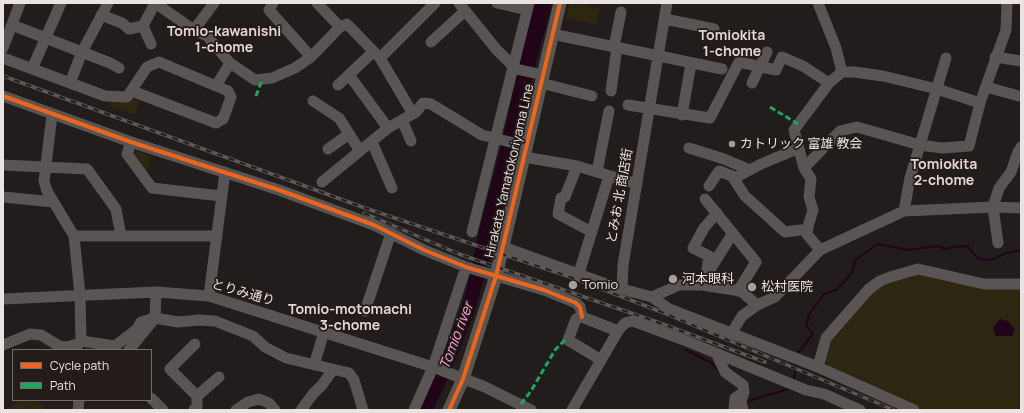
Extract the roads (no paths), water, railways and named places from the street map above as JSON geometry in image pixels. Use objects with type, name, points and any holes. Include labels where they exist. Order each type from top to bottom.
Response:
[{"type":"main road","name":"Hirakata Yamatokoriyama Line","points":[[449,410],[463,379],[491,275],[503,247],[522,149],[539,77],[560,3]]},
{"type":"street","points":[[3,48],[20,3]]},
{"type":"street","points":[[32,69],[61,3]]},
{"type":"street","points":[[70,83],[82,52],[108,3]]},
{"type":"street","points":[[143,26],[155,3],[214,42],[230,63],[250,77],[262,80],[295,68],[311,57],[340,26],[347,24],[376,55],[413,114]]},
{"type":"street","points":[[194,30],[214,3]]},
{"type":"street","points":[[273,3],[269,10],[311,57]]},
{"type":"street","points":[[317,3],[340,26]]},
{"type":"street","points":[[338,85],[376,55],[435,3]]},
{"type":"street","points":[[472,232],[498,139],[528,6],[497,3]]},
{"type":"street","name":"とみお 北 商店街","points":[[622,288],[623,265],[667,3]]},
{"type":"street","points":[[818,3],[836,48],[842,72]]},
{"type":"street","points":[[804,168],[840,131],[857,127],[920,145],[942,148],[969,146],[980,103],[995,57],[1006,30],[1007,3]]},
{"type":"street","points":[[431,42],[438,30],[462,7],[496,49],[515,67],[592,96]]},
{"type":"street","points":[[611,91],[621,12]]},
{"type":"street","points":[[101,15],[122,23],[129,29],[143,26]]},
{"type":"street","points":[[665,19],[714,30]]},
{"type":"street","points":[[12,25],[119,68]]},
{"type":"street","points":[[143,26],[151,44]]},
{"type":"street","points":[[552,34],[722,69]]},
{"type":"street","points":[[752,83],[767,52]]},
{"type":"street","points":[[628,105],[650,110],[710,118],[738,62],[776,70],[782,57],[803,66],[829,83]]},
{"type":"street","points":[[995,57],[1021,61]]},
{"type":"street","points":[[3,58],[105,96],[127,97],[147,67],[159,62],[228,91],[231,97],[223,119],[216,123],[132,91]]},
{"type":"street","points":[[904,211],[910,178],[946,58]]},
{"type":"street","points":[[216,86],[230,63]]},
{"type":"street","points":[[682,115],[692,64]]},
{"type":"street","points":[[820,250],[806,233],[813,210],[809,197],[811,179],[804,168],[797,149],[794,130],[829,83],[842,72],[854,72],[883,76],[937,89],[980,103]]},
{"type":"street","points":[[350,75],[388,128]]},
{"type":"street","points":[[986,87],[1019,96]]},
{"type":"street","points":[[3,96],[52,115],[131,142],[294,195],[391,233],[424,250],[467,267],[544,290],[576,303],[580,307],[582,317]]},
{"type":"street","points":[[313,101],[339,118],[360,151]]},
{"type":"street","points":[[322,182],[388,128],[416,112],[423,104],[431,104],[482,135],[498,139],[522,149],[637,184]]},
{"type":"street","points":[[597,172],[609,111]]},
{"type":"street","points":[[52,115],[44,180],[52,202],[74,236],[80,296],[78,345]]},
{"type":"street","points":[[402,120],[411,141]]},
{"type":"street","points":[[328,149],[349,134]]},
{"type":"street","points":[[131,142],[127,154],[152,188],[221,196]]},
{"type":"street","points":[[372,142],[392,188]]},
{"type":"street","points":[[998,243],[993,207],[999,188],[1011,172],[1021,147]]},
{"type":"street","points":[[689,148],[724,159],[750,170]]},
{"type":"street","points":[[735,178],[797,149]]},
{"type":"street","points":[[3,165],[87,169],[116,209],[121,236]]},
{"type":"street","points":[[577,166],[565,197],[561,198],[558,214],[592,232]]},
{"type":"street","points":[[709,186],[719,171],[735,178],[745,196],[785,232],[808,228]]},
{"type":"street","points":[[209,296],[225,172]]},
{"type":"street","points":[[578,273],[609,176]]},
{"type":"street","points":[[3,197],[52,202]]},
{"type":"street","points":[[705,199],[756,262],[738,291]]},
{"type":"street","points":[[731,334],[742,316],[757,305],[775,297],[820,250],[904,211],[993,207],[1021,208]]},
{"type":"street","points":[[704,280],[709,256],[693,248],[704,228],[717,213]]},
{"type":"street","points":[[365,311],[391,233]]},
{"type":"street","points":[[704,280],[733,233]]},
{"type":"street","points":[[74,236],[217,236]]},
{"type":"street","points":[[503,247],[614,287],[652,297],[669,309],[818,367],[914,410]]},
{"type":"street","points":[[414,410],[433,367],[467,267]]},
{"type":"street","points":[[818,367],[826,338],[869,289],[890,276],[918,269],[984,284],[1021,284]]},
{"type":"street","points":[[652,297],[679,285],[704,280],[741,291],[757,305]]},
{"type":"street","points":[[130,349],[155,318],[156,292]]},
{"type":"street","name":"とりみ通り","points":[[3,299],[156,292],[209,296],[433,367],[485,387],[531,410]]},
{"type":"street","points":[[601,360],[568,340],[576,320],[582,317],[618,331]]},
{"type":"street","points":[[3,345],[30,334],[41,335],[59,346],[116,346],[142,322],[155,318],[178,322],[199,320],[214,321],[253,336],[265,347],[286,358],[332,371],[349,373],[354,380],[363,410]]},
{"type":"street","points":[[572,410],[618,331],[625,323],[633,321],[806,390],[824,394],[860,410]]},
{"type":"street","points":[[314,365],[324,332]]},
{"type":"street","points":[[194,410],[197,407],[197,396],[170,370],[195,344]]},
{"type":"street","points":[[716,353],[725,372],[743,385],[744,392],[741,402],[743,410]]},
{"type":"street","points":[[302,410],[313,394],[322,386],[332,371]]},
{"type":"street","points":[[197,396],[219,377]]},
{"type":"street","points":[[734,410],[735,398],[744,392]]},
{"type":"street","points":[[152,399],[163,410]]},
{"type":"street","points":[[236,410],[248,402],[259,399],[269,403],[275,410]]},
{"type":"water","name":"Tomio river","points":[[533,3],[552,3],[516,139],[496,237],[473,316],[445,385],[433,410],[419,410],[458,318],[467,287],[479,231],[501,146]]},
{"type":"water","points":[[1000,319],[1008,321],[1015,330],[1012,336],[996,336],[993,328]]},
{"type":"waterway","points":[[797,354],[813,334],[806,325],[810,313],[824,294],[836,290],[852,273],[855,260],[878,244],[908,250],[938,246],[945,249],[967,246],[979,259],[991,260],[1006,253],[1021,250]]},
{"type":"waterway","points":[[686,350],[712,363],[720,373]]},
{"type":"waterway","points":[[794,380],[796,363]]},
{"type":"waterway","points":[[746,400],[748,401],[792,388]]},
{"type":"railway","points":[[3,76],[365,208],[576,279],[664,313],[894,410]]},
{"type":"railway","points":[[364,213],[459,254],[660,323],[765,362]]},
{"type":"place","name":"カトリック 富雄 教会","points":[[732,144]]},
{"type":"place","name":"河本眼科","points":[[673,279]]},
{"type":"place","name":"Tomio","points":[[573,285]]},
{"type":"place","name":"松村医院","points":[[752,287]]},
{"type":"district","name":"Tomio-kawanishi 1-chome","points":[[224,40]]},
{"type":"district","name":"Tomiokita 1-chome","points":[[732,44]]},
{"type":"district","name":"Tomiokita 2-chome","points":[[944,174]]},
{"type":"district","name":"Tomio-motomachi 3-chome","points":[[350,318]]}]
